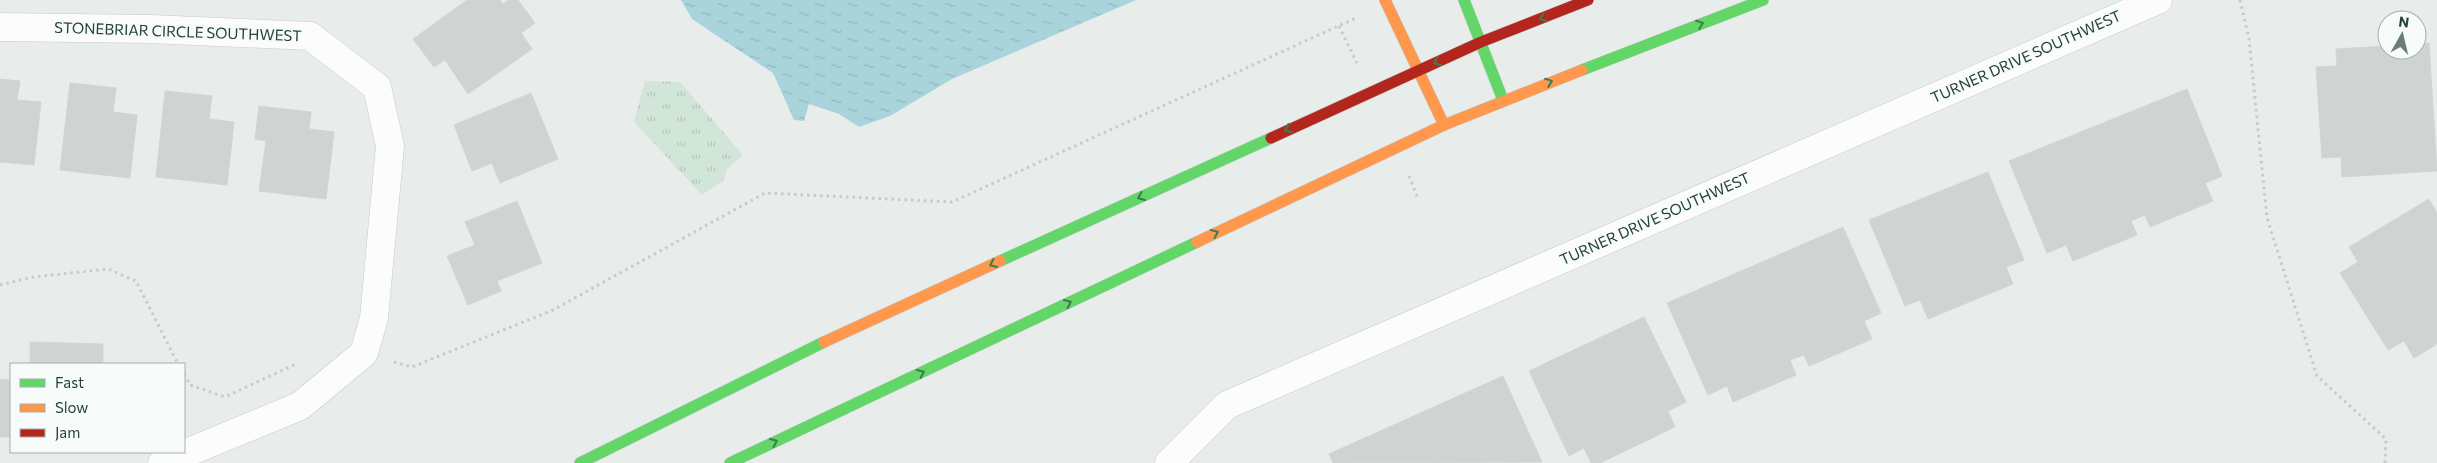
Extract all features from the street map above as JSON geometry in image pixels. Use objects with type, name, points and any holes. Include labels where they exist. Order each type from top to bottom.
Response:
[{"type":"main road","points":[[1464,0],[1503,100]]},
{"type":"main road","points":[[580,463],[849,330],[1481,42],[1588,0]]},
{"type":"main road","points":[[730,463],[1444,125],[1503,100],[1763,0]]},
{"type":"main road","points":[[1386,2],[1444,125]]},
{"type":"street","name":"TURNER DRIVE SOUTHWEST","points":[[1169,463],[1227,405],[2158,0]]},
{"type":"street","name":"STONEBRIAR CIRCLE SOUTHWEST","points":[[0,27],[150,29],[310,36],[377,87],[390,146],[374,318],[364,353]]},
{"type":"street","points":[[162,463],[300,406],[364,353]]},
{"type":"path","points":[[2240,0],[2249,39],[2268,218],[2273,237],[2317,376],[2386,439],[2385,463]]},
{"type":"path","points":[[364,353],[412,367],[431,360],[553,310],[765,193],[952,202],[1386,2]]},
{"type":"path","points":[[0,285],[32,277],[108,269],[136,281],[177,363]]},
{"type":"path","points":[[185,376],[190,385],[224,397],[298,364],[305,358]]},
{"type":"green space","points":[[645,81],[680,82],[743,155],[727,169],[724,180],[702,195],[634,122]]},
{"type":"water","points":[[681,0],[1136,0],[952,79],[890,116],[859,127],[839,114],[809,104],[804,121],[794,120],[773,73],[692,19]]},
{"type":"building","points":[[467,0],[500,0],[503,4],[509,0],[518,0],[535,23],[521,33],[532,49],[468,94],[445,60],[434,67],[413,39]]},
{"type":"building","points":[[2427,43],[2429,43],[2437,171],[2342,177],[2341,157],[2322,158],[2316,67],[2337,66],[2336,49],[2377,47],[2377,60],[2427,60]]},
{"type":"building","points":[[0,79],[20,81],[17,100],[41,102],[34,165],[0,162]]},
{"type":"building","points":[[70,83],[116,88],[113,112],[137,115],[130,178],[60,170]]},
{"type":"building","points":[[2187,89],[2222,176],[2205,183],[2213,201],[2150,227],[2145,215],[2131,221],[2137,235],[2073,261],[2066,245],[2047,253],[2009,161]]},
{"type":"building","points":[[165,91],[212,96],[209,119],[234,122],[227,185],[156,177]]},
{"type":"building","points":[[531,93],[558,159],[500,183],[492,163],[472,171],[454,125]]},
{"type":"building","points":[[259,106],[311,112],[309,129],[334,132],[326,199],[259,191],[266,141],[255,139]]},
{"type":"building","points":[[1988,172],[2024,260],[2006,267],[2013,284],[1928,319],[1920,300],[1905,306],[1869,220]]},
{"type":"building","points":[[2429,199],[2437,213],[2437,344],[2414,358],[2404,341],[2388,350],[2340,273],[2358,262],[2349,247]]},
{"type":"building","points":[[517,201],[542,263],[497,281],[501,291],[468,305],[447,256],[475,245],[465,222]]},
{"type":"building","points":[[1843,227],[1881,313],[1864,321],[1872,339],[1809,366],[1804,355],[1790,360],[1796,375],[1733,402],[1727,386],[1708,395],[1667,303]]},
{"type":"building","points":[[1644,317],[1686,402],[1668,411],[1675,427],[1600,463],[1591,463],[1584,448],[1569,456],[1529,371]]},
{"type":"building","points":[[30,342],[103,344],[103,363],[30,363]]},
{"type":"building","points":[[1503,376],[1542,462],[1333,463],[1329,454]]},
{"type":"building","points":[[0,379],[10,380],[10,437],[0,437]]},
{"type":"traffic: fast","points":[[1464,0],[1503,100]]},
{"type":"traffic: fast","points":[[1582,70],[1763,0]]},
{"type":"traffic: fast","points":[[1000,261],[1271,138]]},
{"type":"traffic: fast","points":[[730,463],[1197,242]]},
{"type":"traffic: fast","points":[[580,463],[824,342]]},
{"type":"traffic: slow","points":[[1385,0],[1444,125]]},
{"type":"traffic: slow","points":[[1197,242],[1444,125],[1582,70]]},
{"type":"traffic: slow","points":[[824,342],[1000,261]]},
{"type":"traffic: jam","points":[[1271,138],[1481,42],[1588,0]]}]
